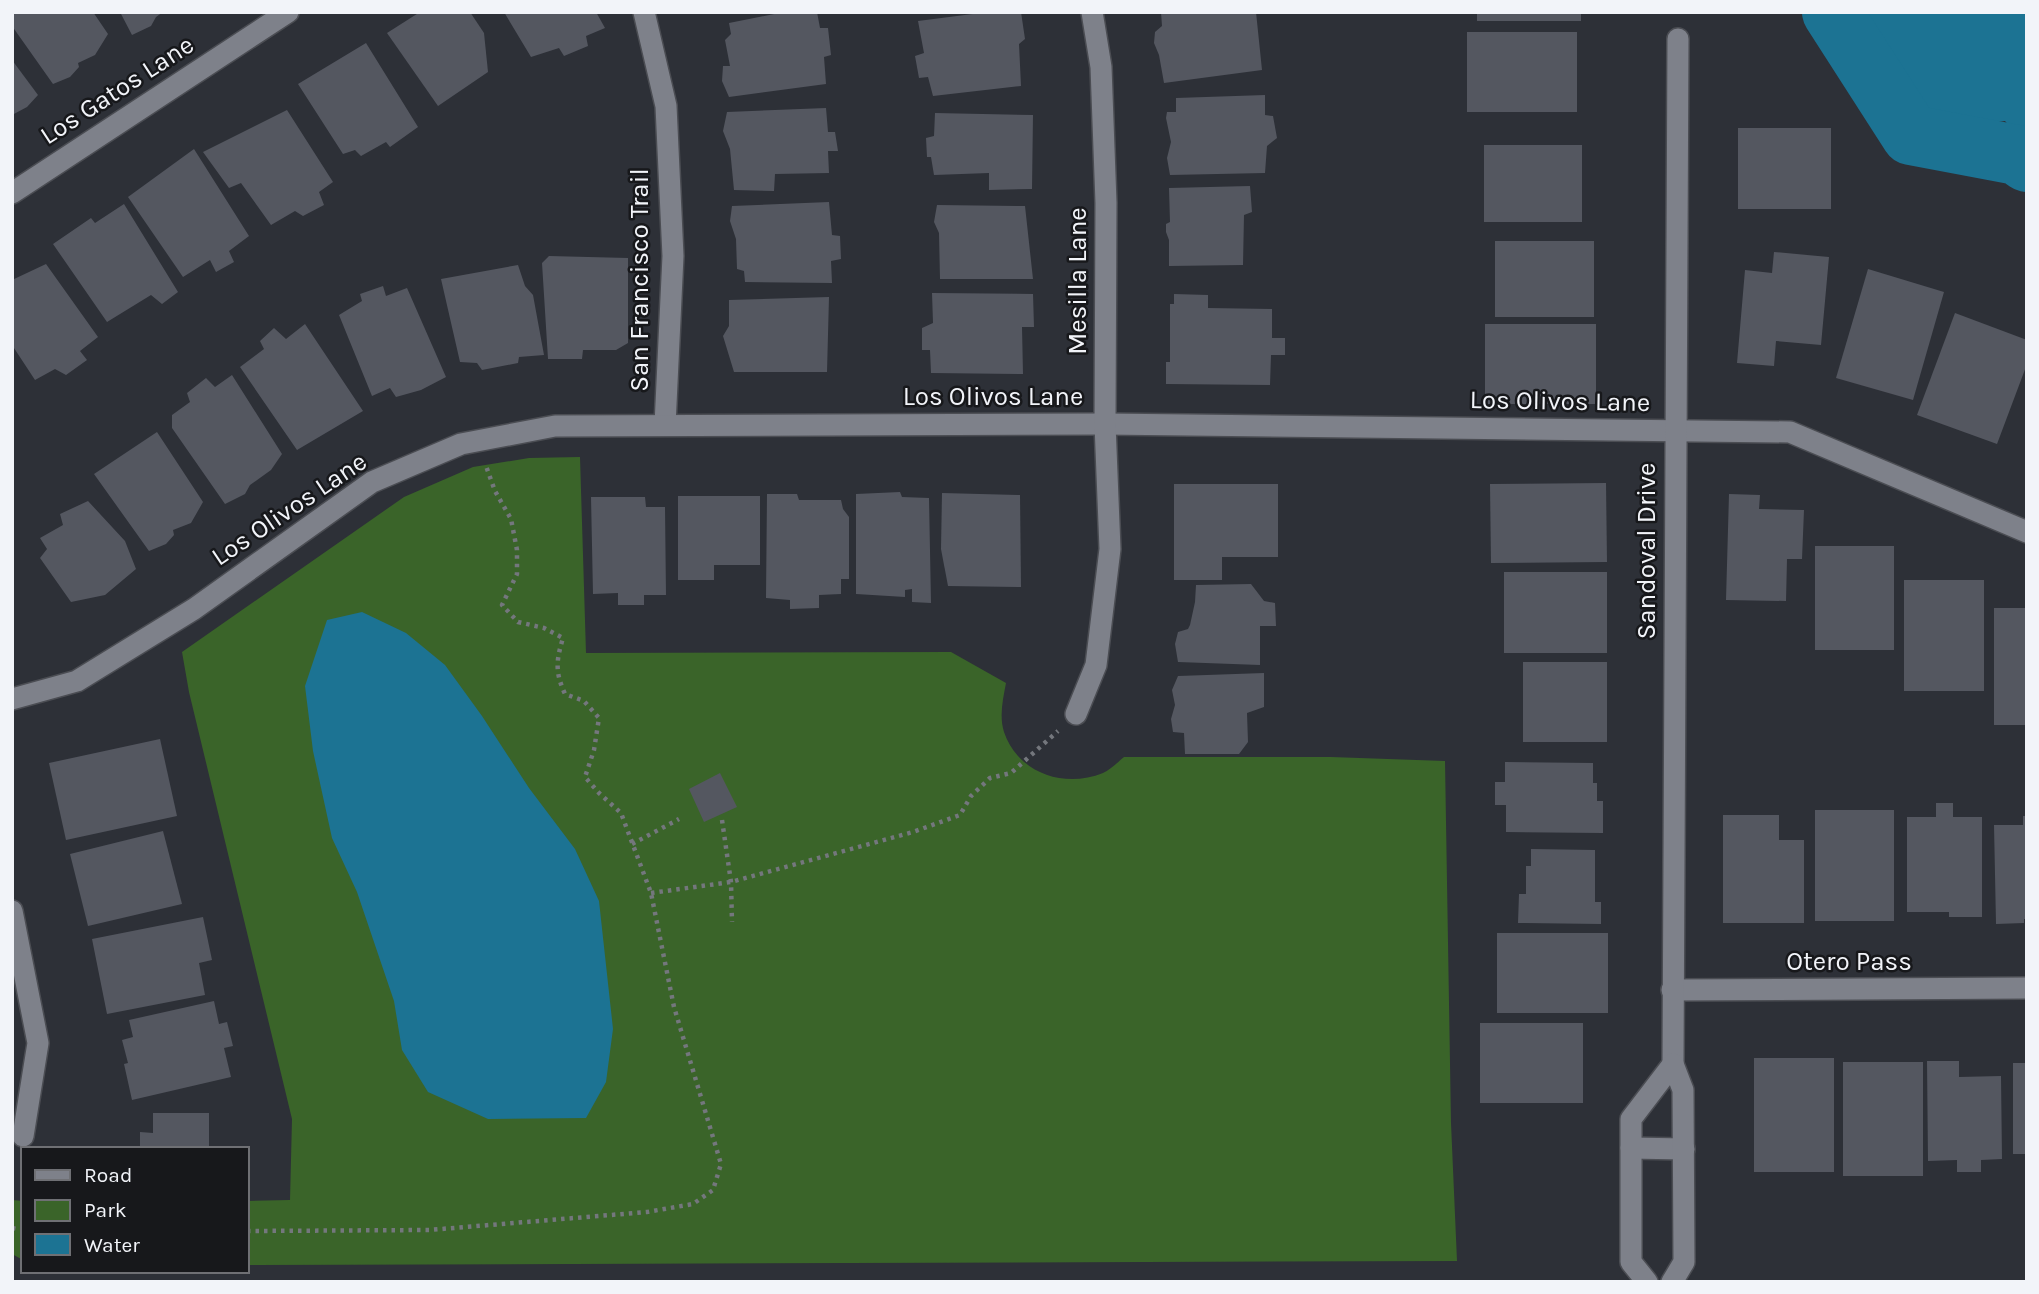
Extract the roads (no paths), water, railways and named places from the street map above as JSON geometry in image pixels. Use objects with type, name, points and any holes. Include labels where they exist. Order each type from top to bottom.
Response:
[{"type":"street","name":"Los Gatos Lane","points":[[12,193],[288,12]]},
{"type":"street","name":"San Francisco Trail","points":[[643,12],[666,106],[673,256],[665,425]]},
{"type":"street","name":"Mesilla Lane","points":[[1076,714],[1096,665],[1110,549],[1105,424],[1106,203],[1101,67],[1092,12]]},
{"type":"street","name":"Sandoval Drive","points":[[1671,1282],[1684,1262],[1684,1090],[1673,1064],[1672,990],[1678,39]]},
{"type":"street","name":"Los Olivos Lane","points":[[12,699],[76,681],[194,610],[372,482],[461,444],[555,426],[1105,424],[1790,432],[2027,532]]},
{"type":"street","points":[[12,911],[38,1043],[23,1136]]},
{"type":"street","name":"Otero Pass","points":[[1672,990],[2027,988]]},
{"type":"street","points":[[1647,1282],[1631,1262],[1631,1119],[1673,1064]]},
{"type":"street","points":[[1631,1148],[1684,1149]]},
{"type":"water","points":[[1838,12],[2027,12],[2027,145],[2005,121],[1927,128],[1908,83]]},
{"type":"water","points":[[362,612],[406,633],[445,665],[529,788],[575,849],[599,901],[613,1029],[606,1082],[586,1118],[488,1119],[428,1092],[402,1050],[394,1001],[357,892],[332,838],[313,751],[305,686],[327,620]]},
{"type":"waterway","points":[[1832,12],[1911,135],[2017,155],[2027,162]]}]
